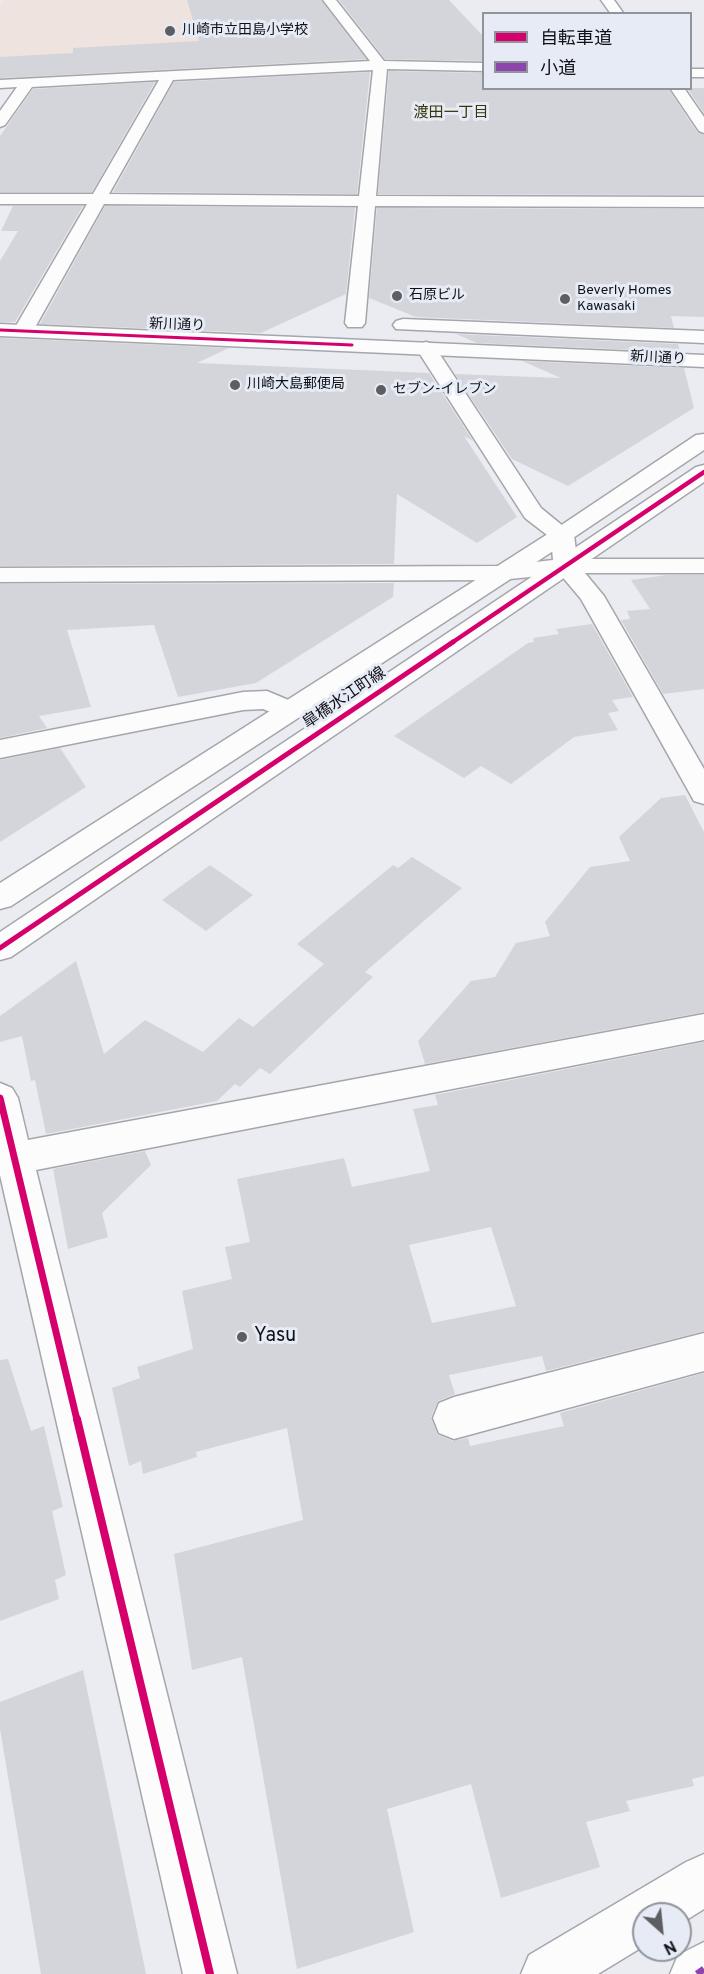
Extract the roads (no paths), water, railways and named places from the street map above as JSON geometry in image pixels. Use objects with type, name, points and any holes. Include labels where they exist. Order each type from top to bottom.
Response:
[{"type":"street","points":[[329,0],[380,65],[367,199],[371,323],[352,345]]},
{"type":"street","points":[[0,84],[380,65],[482,67]]},
{"type":"street","points":[[23,331],[169,75]]},
{"type":"street","points":[[0,123],[28,82]]},
{"type":"street","points":[[678,90],[704,128]]},
{"type":"street","points":[[0,199],[704,202]]},
{"type":"street","points":[[12,308],[59,310]]},
{"type":"street","name":"新川通り","points":[[331,322],[704,337]]},
{"type":"street","points":[[430,326],[426,348],[533,513],[562,535],[566,566],[592,596],[704,794]]},
{"type":"street","name":"新川通り","points":[[0,330],[704,361]]},
{"type":"street","name":"皐橋水江町線","points":[[0,898],[562,535],[704,440]]},
{"type":"street","name":"皐橋水江町線","points":[[0,948],[704,472]]},
{"type":"street","points":[[0,575],[500,573],[566,566],[704,566]]},
{"type":"street","points":[[0,749],[243,701],[267,700],[288,710]]},
{"type":"street","points":[[16,1158],[704,1027]]},
{"type":"street","points":[[0,1098],[210,1974]]},
{"type":"street","points":[[454,1418],[704,1352]]},
{"type":"street","points":[[668,1902],[704,1880]]},
{"type":"street","points":[[548,1974],[632,1923]]},
{"type":"street","points":[[697,1974],[704,1970]]},
{"type":"place","name":"川崎市立田島小学校","points":[[170,31]]},
{"type":"place","name":"石原ビル","points":[[397,296]]},
{"type":"place","name":"Beverly Homes Kawasaki","points":[[565,299]]},
{"type":"place","name":"川崎大島郵便局","points":[[235,385]]},
{"type":"place","name":"セブン-イレブン","points":[[381,390]]},
{"type":"place","name":"Yasu","points":[[242,1337]]},
{"type":"district","name":"渡田一丁目","points":[[451,114]]}]
